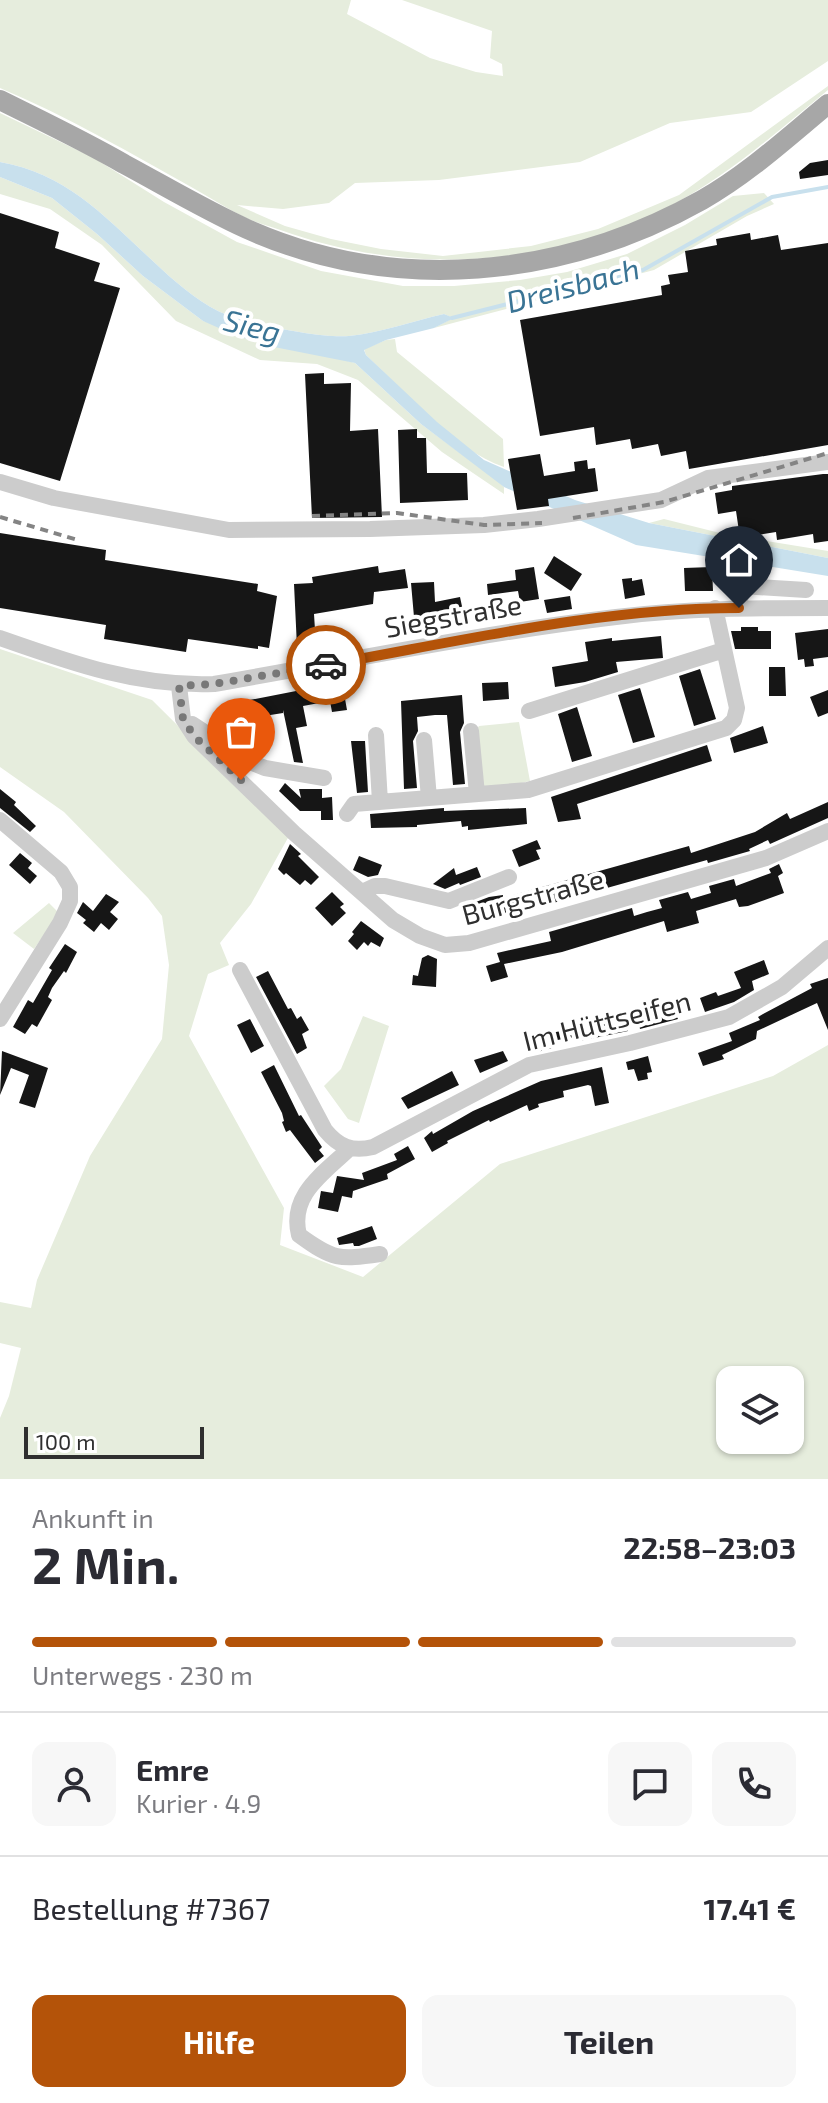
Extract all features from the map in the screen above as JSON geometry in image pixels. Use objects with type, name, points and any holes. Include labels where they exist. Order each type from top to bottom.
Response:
[{"type":"main road","points":[[0,100],[249,230],[337,260],[393,269],[431,271],[477,270],[563,256],[659,223],[706,198],[751,167],[828,104]]},
{"type":"street","points":[[0,482],[54,498],[229,530],[484,525],[661,500],[708,478],[828,462]]},
{"type":"street","points":[[739,608],[742,586],[806,590]]},
{"type":"street","points":[[347,814],[354,804],[528,790],[726,728],[734,720],[737,708],[715,608]]},
{"type":"street","name":"Siegstraße","points":[[0,638],[141,681],[179,686],[214,684],[586,621],[715,608],[828,608]]},
{"type":"street","points":[[529,711],[724,650]]},
{"type":"street","points":[[179,686],[183,719],[250,762],[265,768],[324,778]]},
{"type":"street","name":"Burgstraße","points":[[183,719],[194,736],[294,833],[393,920],[420,936],[445,945],[469,943],[766,858],[828,831]]},
{"type":"street","points":[[471,731],[477,794]]},
{"type":"street","points":[[376,735],[380,802]]},
{"type":"street","points":[[424,740],[429,798]]},
{"type":"street","points":[[0,820],[61,872],[70,887],[70,901],[0,1019]]},
{"type":"street","points":[[362,892],[375,886],[385,886],[449,901],[509,877]]},
{"type":"street","name":"Im Hüttseifen","points":[[349,1149],[373,1147],[529,1065],[729,1017],[782,987],[828,948]]},
{"type":"street","points":[[240,970],[325,1130],[334,1141],[349,1149],[305,1193],[297,1208],[299,1235],[323,1252],[346,1259],[380,1254]]},
{"type":"green space","points":[[0,0],[351,0],[347,14],[430,58],[476,72],[503,76],[502,64],[490,58],[492,31],[402,0],[828,0],[828,61],[751,112],[670,123],[580,162],[439,180],[355,183],[329,203],[283,209],[237,205],[285,226],[331,239],[443,256],[531,246],[598,229],[679,195],[828,86],[828,90],[714,180],[672,205],[627,225],[581,241],[533,252],[485,258],[387,256],[339,247],[246,218],[98,135],[0,88]]},
{"type":"green space","points":[[0,113],[94,158],[164,202],[237,242],[321,271],[403,286],[454,286],[567,272],[627,254],[685,225],[733,196],[764,193],[774,204],[747,216],[654,270],[434,328],[453,318],[444,314],[349,336],[302,333],[218,311],[185,289],[102,214],[66,187],[24,168],[0,162]]},
{"type":"green space","points":[[0,177],[52,198],[143,276],[203,321],[355,363],[421,424],[499,482],[504,487],[504,494],[442,452],[358,380],[317,364],[260,360],[176,321],[102,245],[50,209],[0,194]]},
{"type":"green space","points":[[395,339],[397,352],[503,439],[504,467],[485,459],[448,433],[366,355],[364,349]]},
{"type":"green space","points":[[664,519],[724,534],[828,551],[828,558],[649,523]]},
{"type":"green space","points":[[0,649],[152,700],[289,836],[251,904],[220,943],[229,965],[208,974],[189,1036],[284,1208],[280,1245],[363,1277],[500,1164],[773,1076],[828,1045],[828,1479],[0,1479],[0,1418],[21,1348],[0,1343],[0,1302],[31,1308],[37,1280],[90,1156],[162,1039],[169,965],[162,916],[64,812],[0,767]]},
{"type":"green space","points":[[519,722],[530,781],[479,788],[474,733],[479,726]]},
{"type":"green space","points":[[49,903],[59,913],[34,949],[13,933]]},
{"type":"green space","points":[[363,1016],[389,1026],[359,1123],[348,1119],[324,1086],[341,1069]]},
{"type":"water","name":"Sieg","points":[[0,162],[24,168],[66,187],[102,214],[185,289],[229,316],[282,329],[337,336],[373,332],[444,314],[454,318],[434,328],[386,340],[364,350],[437,422],[484,460],[575,500],[649,523],[828,558],[828,576],[636,545],[504,487],[421,424],[355,363],[274,347],[203,321],[143,276],[52,198],[0,177]]},
{"type":"building","points":[[828,160],[828,175],[800,179],[799,172],[810,163]]},
{"type":"building","points":[[0,213],[59,232],[55,248],[100,263],[94,281],[120,288],[60,481],[0,463]]},
{"type":"building","points":[[750,233],[751,240],[778,235],[781,250],[828,243],[828,445],[689,469],[686,451],[661,456],[658,444],[632,449],[630,439],[596,445],[594,427],[540,436],[520,320],[662,295],[661,286],[670,284],[668,275],[688,272],[685,251],[717,245],[716,239]]},
{"type":"building","points":[[324,373],[324,384],[351,383],[350,431],[378,429],[382,517],[312,518],[305,374]]},
{"type":"building","points":[[417,429],[417,438],[426,438],[427,473],[467,473],[468,500],[400,503],[398,430]]},
{"type":"building","points":[[540,454],[544,476],[575,471],[574,462],[587,460],[588,469],[595,468],[598,491],[548,499],[549,506],[517,510],[508,459]]},
{"type":"building","points":[[828,474],[828,541],[814,543],[813,534],[777,540],[776,532],[740,538],[736,511],[718,514],[715,493],[732,490],[732,486]]},
{"type":"building","points":[[0,533],[106,550],[105,560],[258,584],[257,591],[277,596],[269,648],[188,639],[186,652],[104,639],[106,625],[0,608]]},
{"type":"building","points":[[554,556],[582,574],[571,591],[544,573]]},
{"type":"building","points":[[378,566],[379,573],[405,569],[408,588],[374,592],[373,604],[314,614],[316,646],[297,647],[294,584],[313,583],[312,577]]},
{"type":"building","points":[[534,567],[539,599],[520,602],[518,591],[488,595],[487,584],[516,580],[515,570]]},
{"type":"building","points":[[712,567],[713,591],[685,591],[684,568]]},
{"type":"building","points":[[632,578],[632,581],[642,579],[645,595],[625,599],[622,579]]},
{"type":"building","points":[[434,582],[435,602],[460,597],[463,611],[414,617],[411,583]]},
{"type":"building","points":[[570,596],[572,609],[547,613],[544,600]]},
{"type":"building","points":[[741,627],[771,631],[771,649],[735,649],[731,631],[741,631]]},
{"type":"building","points":[[828,629],[828,657],[813,659],[814,666],[805,667],[804,659],[798,660],[795,633]]},
{"type":"building","points":[[661,636],[663,658],[616,662],[618,672],[555,687],[552,667],[588,661],[585,642]]},
{"type":"building","points":[[769,667],[785,667],[786,696],[769,696]]},
{"type":"building","points":[[700,669],[716,719],[694,726],[679,676]]},
{"type":"building","points":[[342,682],[347,710],[332,712],[330,701],[303,706],[307,726],[296,728],[303,763],[294,762],[283,710],[283,713],[264,716],[267,730],[254,733],[252,722],[236,725],[233,713],[230,713],[229,704]]},
{"type":"building","points":[[508,682],[509,699],[483,701],[482,683]]},
{"type":"building","points":[[640,688],[655,737],[633,743],[618,695]]},
{"type":"building","points":[[828,690],[828,713],[818,717],[810,697]]},
{"type":"building","points":[[462,695],[464,723],[460,732],[465,784],[453,785],[447,715],[435,715],[417,717],[418,731],[413,741],[417,788],[404,789],[401,701]]},
{"type":"building","points":[[577,707],[592,756],[572,762],[558,714]]},
{"type":"building","points":[[763,726],[768,743],[734,753],[730,738]]},
{"type":"building","points":[[351,741],[365,741],[368,792],[357,793]]},
{"type":"building","points":[[707,745],[712,761],[577,804],[581,819],[558,822],[551,797]]},
{"type":"building","points":[[285,783],[301,798],[299,789],[322,789],[322,798],[332,797],[333,820],[321,820],[321,811],[300,811],[279,791]]},
{"type":"building","points":[[0,789],[16,802],[14,805],[36,826],[30,832],[0,808]]},
{"type":"building","points":[[828,802],[828,818],[770,844],[768,840],[750,851],[473,922],[468,905],[489,897],[503,895],[503,898],[689,846],[691,853],[755,832],[787,813],[790,819]]},
{"type":"building","points":[[444,808],[444,811],[526,808],[527,824],[468,830],[468,826],[462,827],[461,821],[417,827],[371,828],[370,814]]},
{"type":"building","points":[[537,840],[541,849],[536,850],[540,859],[519,867],[512,850]]},
{"type":"building","points":[[290,844],[319,877],[311,885],[305,880],[300,885],[278,869]]},
{"type":"building","points":[[20,853],[32,863],[28,868],[37,876],[30,884],[9,865]]},
{"type":"building","points":[[359,856],[382,865],[378,875],[368,877],[353,870]]},
{"type":"building","points":[[779,864],[783,873],[778,876],[784,893],[748,906],[739,907],[736,899],[696,911],[699,923],[667,932],[664,921],[562,952],[504,964],[508,977],[491,982],[486,966],[500,962],[497,953],[551,941],[549,932],[632,908],[634,916],[662,908],[659,900],[688,892],[691,899],[711,893],[709,886],[734,879],[736,886],[771,873],[769,869]]},
{"type":"building","points":[[477,867],[481,877],[445,889],[433,884],[454,868],[456,875]]},
{"type":"building","points":[[332,892],[344,904],[340,907],[346,913],[332,926],[315,908]]},
{"type":"building","points":[[106,894],[119,902],[110,912],[118,919],[109,930],[101,923],[94,932],[77,913],[83,902],[93,911]]},
{"type":"building","points":[[361,921],[384,938],[380,947],[371,942],[368,946],[364,942],[357,950],[348,941]]},
{"type":"building","points":[[65,944],[77,952],[66,973],[64,971],[52,988],[48,997],[52,1000],[37,1027],[32,1024],[25,1034],[13,1027],[28,1000],[33,1003],[52,970],[49,968]]},
{"type":"building","points":[[428,955],[437,959],[436,987],[412,985],[413,975],[418,976],[422,958]]},
{"type":"building","points":[[764,960],[769,974],[752,981],[754,990],[734,1002],[705,1012],[700,998],[741,988],[734,972]]},
{"type":"building","points":[[268,971],[288,1009],[291,1008],[297,1019],[301,1016],[309,1030],[302,1034],[307,1048],[297,1054],[256,977]]},
{"type":"building","points":[[828,978],[828,1030],[817,1003],[757,1031],[756,1039],[722,1055],[724,1059],[703,1066],[698,1053],[732,1041],[729,1033],[760,1020],[758,1017],[812,988],[810,984]]},
{"type":"building","points":[[672,1006],[678,1019],[640,1029],[638,1020],[657,1017],[655,1011]]},
{"type":"building","points":[[624,1015],[628,1031],[575,1042],[574,1037],[552,1041],[553,1048],[537,1052],[535,1044],[527,1046],[526,1038],[606,1022]]},
{"type":"building","points":[[250,1019],[264,1046],[251,1053],[237,1025]]},
{"type":"building","points":[[2,1051],[48,1068],[35,1108],[19,1103],[29,1075],[11,1068],[0,1095]]},
{"type":"building","points":[[503,1051],[508,1061],[480,1073],[474,1060]]},
{"type":"building","points":[[648,1056],[652,1072],[647,1073],[648,1079],[638,1081],[634,1069],[628,1070],[626,1062]]},
{"type":"building","points":[[274,1065],[299,1116],[322,1147],[319,1150],[324,1156],[315,1163],[290,1130],[286,1132],[282,1113],[261,1072]]},
{"type":"building","points":[[602,1067],[609,1103],[595,1106],[591,1086],[588,1085],[563,1091],[564,1097],[538,1104],[539,1107],[529,1111],[527,1105],[489,1120],[432,1152],[424,1138],[473,1111],[541,1081]]},
{"type":"building","points":[[452,1071],[459,1085],[408,1109],[401,1098]]},
{"type":"building","points":[[408,1146],[415,1159],[387,1174],[388,1179],[353,1191],[352,1198],[342,1196],[338,1212],[318,1208],[321,1191],[333,1193],[337,1176],[364,1180],[362,1173],[397,1160],[394,1154]]},
{"type":"building","points":[[372,1226],[377,1239],[359,1246],[353,1243],[339,1245],[337,1238]]},
{"type":"waterway","name":"Dreisbach","points":[[452,318],[643,270],[772,197],[828,187]]},
{"type":"railway","points":[[573,518],[664,502],[828,453]]},
{"type":"railway","points":[[312,516],[397,513],[484,525],[542,523]]},
{"type":"railway","points":[[0,517],[78,540]]},
{"type":"way so far","points":[[241,780],[194,736],[183,719],[179,686],[214,684],[326,665]]},
{"type":"route","points":[[326,665],[617,616],[739,608]]}]
